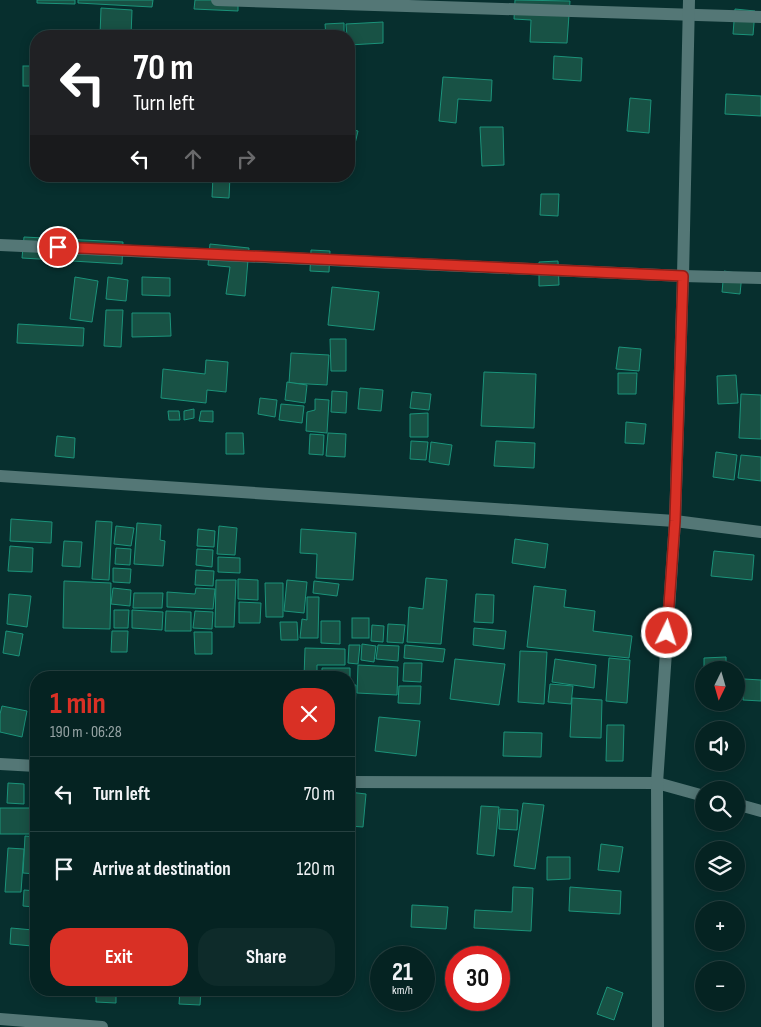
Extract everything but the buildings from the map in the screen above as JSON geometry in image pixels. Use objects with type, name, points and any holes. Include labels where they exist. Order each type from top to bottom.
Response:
[{"type":"street","points":[[217,0],[761,17]]},
{"type":"street","points":[[658,1027],[657,783],[675,521],[683,276],[688,0]]},
{"type":"street","points":[[0,245],[761,278]]},
{"type":"street","points":[[0,476],[675,521],[761,532]]},
{"type":"street","points":[[0,764],[30,766]]},
{"type":"street","points":[[355,782],[657,783],[695,794]]},
{"type":"street","points":[[745,807],[761,811]]},
{"type":"street","points":[[0,1019],[102,1027]]},
{"type":"route","points":[[58,247],[683,276],[675,521],[667,633]]}]
